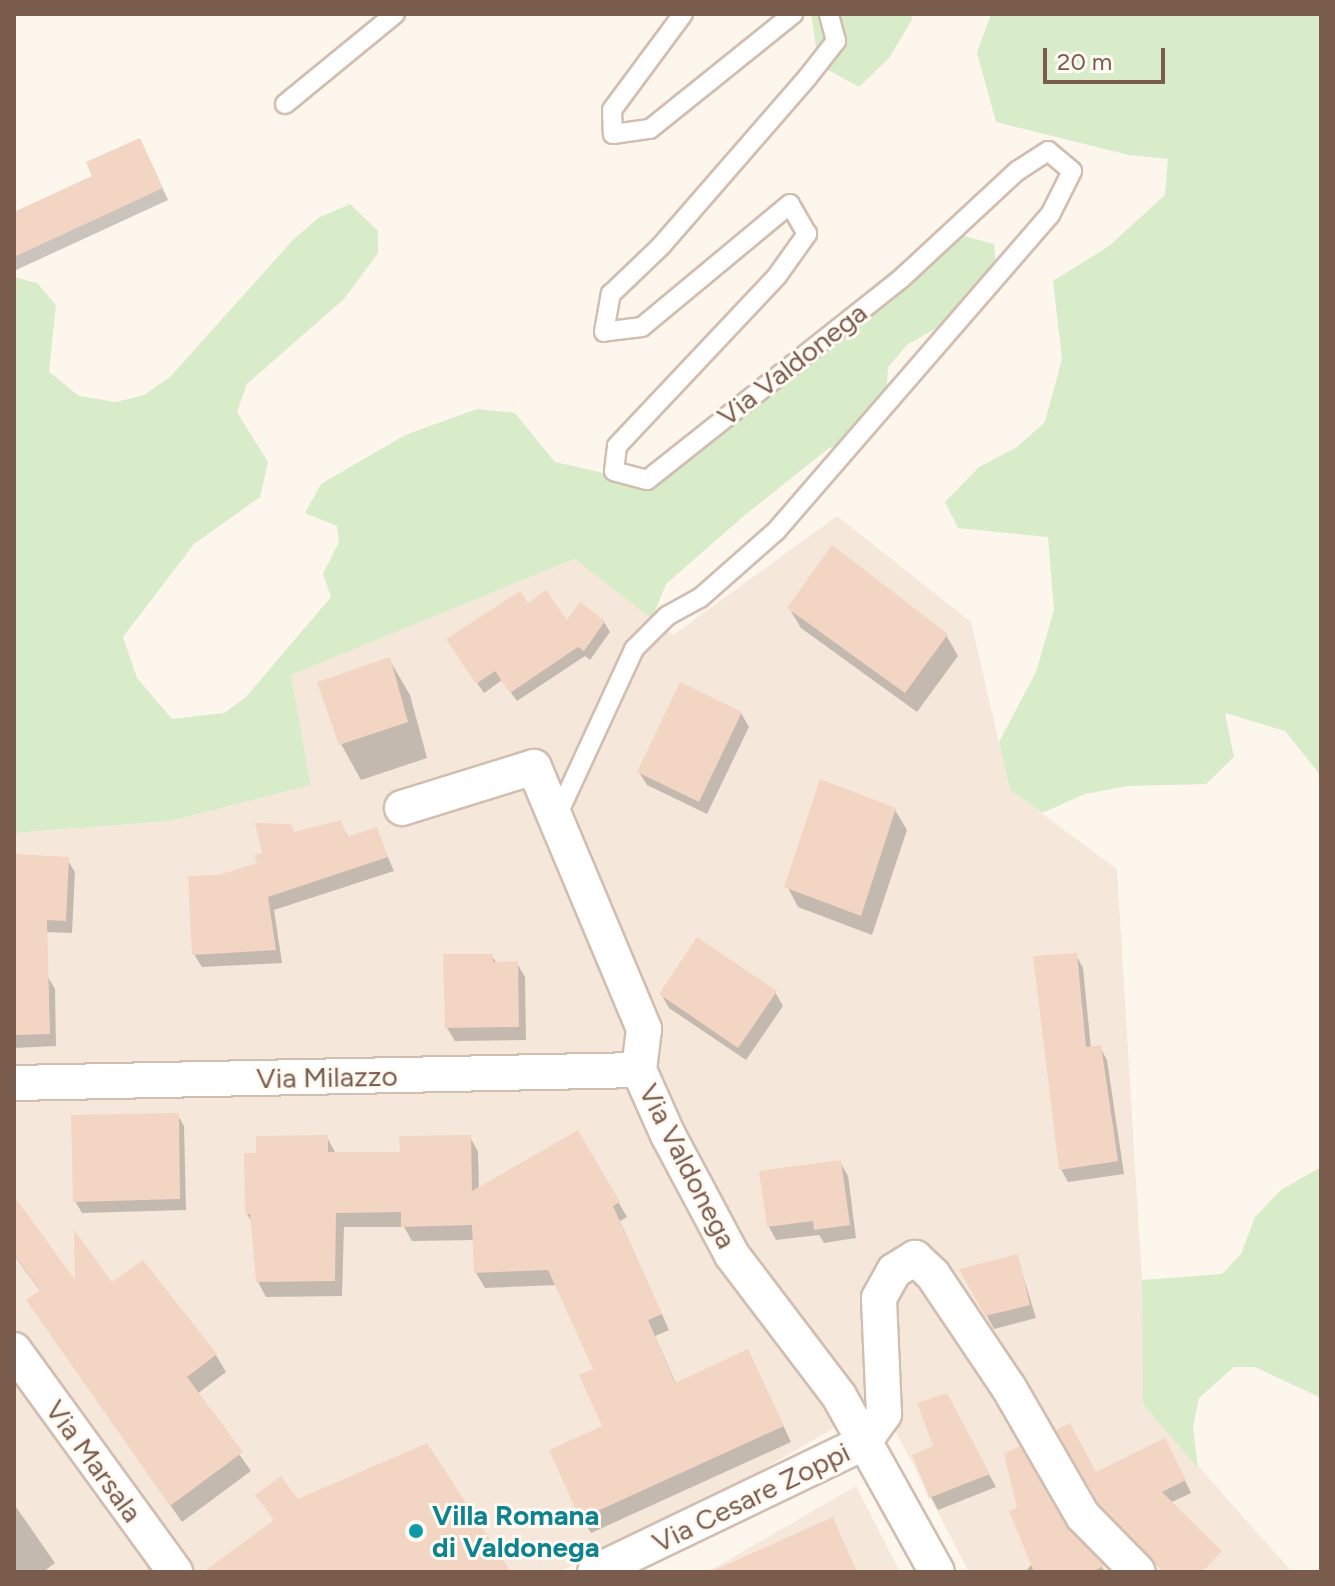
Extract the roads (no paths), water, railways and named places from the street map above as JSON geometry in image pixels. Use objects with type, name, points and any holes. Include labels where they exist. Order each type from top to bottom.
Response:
[{"type":"street","name":"Via Valdonega","points":[[402,808],[534,767],[644,1029],[639,1070],[732,1255],[839,1396],[937,1572]]},
{"type":"street","name":"Via Milazzo","points":[[14,1083],[639,1070]]},
{"type":"street","points":[[863,1443],[884,1414],[879,1298],[894,1271],[915,1258],[933,1275],[1009,1388],[1083,1516],[1138,1572]]},
{"type":"street","name":"Via Marsala","points":[[14,1350],[175,1572]]},
{"type":"street","name":"Via Cesare Zoppi","points":[[595,1572],[863,1443]]},
{"type":"lane","points":[[285,104],[395,14]]},
{"type":"lane","points":[[683,14],[612,110],[613,134],[650,129],[793,14]]},
{"type":"lane","name":"Via Valdonega","points":[[557,816],[634,649],[667,616],[700,598],[776,531],[1050,215],[1072,171],[1048,151],[1037,157],[902,278],[647,480],[614,471],[617,446],[777,276],[807,234],[790,204],[642,327],[604,332],[611,294],[661,246],[836,41],[829,14]]},
{"type":"place","name":"Villa Romana di Valdonega","points":[[416,1531]]}]
